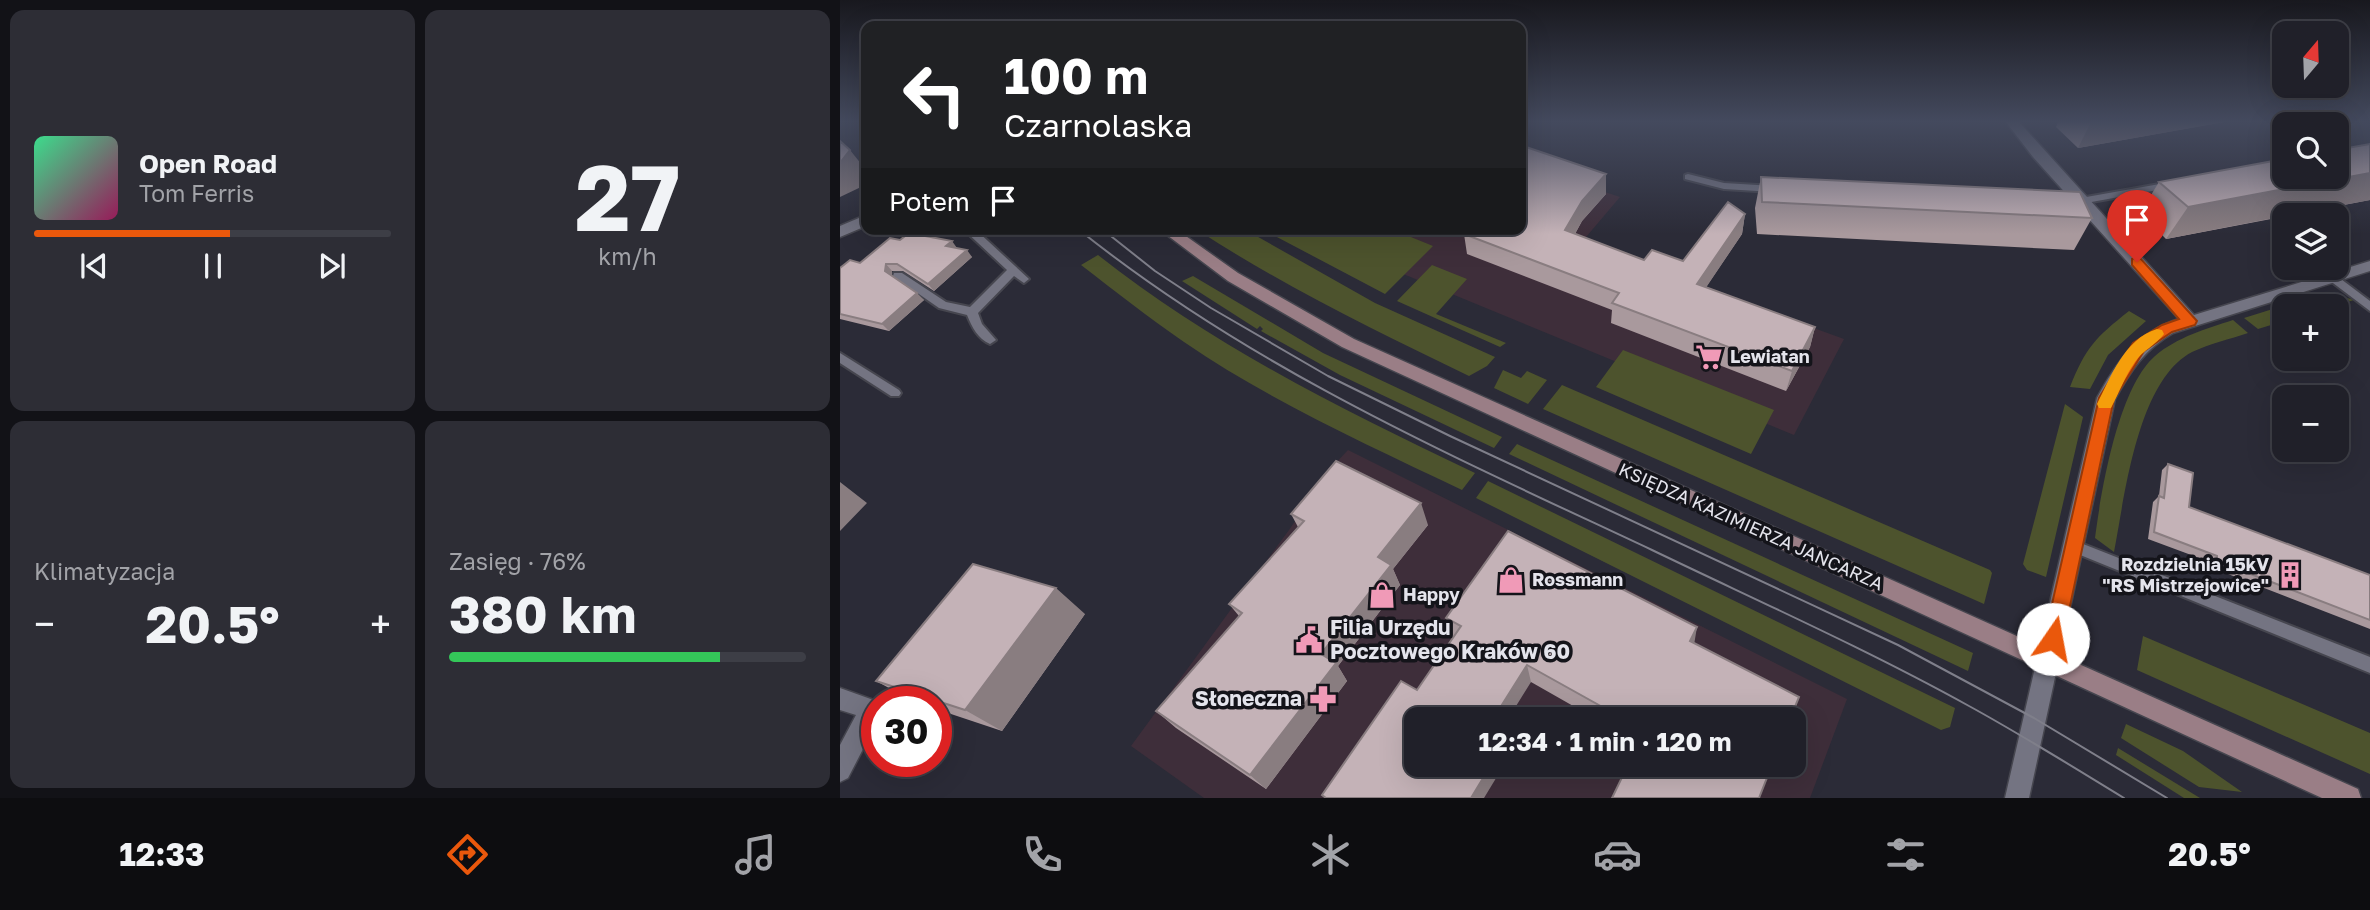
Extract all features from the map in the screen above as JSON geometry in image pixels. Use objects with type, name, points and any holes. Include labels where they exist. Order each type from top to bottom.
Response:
[{"type":"street","points":[[2041,159],[2075,202],[2190,321]]},
{"type":"street","points":[[840,232],[861,222]]},
{"type":"street","name":"KSIĘDZA KAZIMIERZA JANCARZA","points":[[1174,235],[1233,277],[1348,343],[2349,798]]},
{"type":"street","points":[[2349,272],[2370,266]]},
{"type":"street","points":[[2017,798],[2106,398],[2139,347],[2167,328],[2323,280]]},
{"type":"street","points":[[840,699],[871,709],[840,770]]},
{"type":"lane","points":[[1688,177],[1724,186],[1783,189]]},
{"type":"lane","points":[[2075,202],[2178,184]]},
{"type":"lane","points":[[975,235],[1024,279]]},
{"type":"lane","points":[[972,312],[1014,269]]},
{"type":"lane","points":[[898,276],[943,304],[972,312]]},
{"type":"lane","points":[[2337,280],[2370,307]]},
{"type":"lane","points":[[972,312],[977,326],[990,340]]},
{"type":"lane","points":[[840,358],[894,393]]},
{"type":"lane","points":[[2073,545],[2370,665]]},
{"type":"shaded area","points":[[1526,166],[1620,197],[1581,243],[1844,339],[1794,435],[1309,235],[1526,235]]},
{"type":"shaded area","points":[[1348,450],[1847,699],[1810,798],[1204,798],[1131,746],[1332,467]]},
{"type":"green space","points":[[1205,235],[1255,235],[1375,303],[1495,357],[1487,366],[1469,376],[1296,289]]},
{"type":"green space","points":[[1406,235],[1433,246],[1385,294],[1275,236]]},
{"type":"green space","points":[[1098,255],[1187,319],[1233,347],[1328,400],[1475,473],[1462,490],[1251,384],[1171,333],[1081,265]]},
{"type":"green space","points":[[1432,265],[1467,279],[1436,314],[1506,343],[1500,347],[1397,301]]},
{"type":"green space","points":[[1193,276],[1323,353],[1502,437],[1494,448],[1340,375],[1261,331],[1263,329],[1260,326],[1257,329],[1182,281]]},
{"type":"green space","points":[[2272,309],[2272,325],[2258,329],[2244,318]]},
{"type":"green space","points":[[2129,311],[2146,321],[2108,355],[2090,389],[2070,387],[2093,344]]},
{"type":"green space","points":[[2233,320],[2248,333],[2192,352],[2173,367],[2158,388],[2136,442],[2114,552],[2095,538],[2113,442],[2131,391],[2142,371],[2164,349],[2192,334]]},
{"type":"green space","points":[[1623,350],[1774,410],[1751,454],[1596,387]]},
{"type":"green space","points":[[1503,370],[1521,378],[1527,371],[1547,380],[1528,404],[1494,388]]},
{"type":"green space","points":[[1562,385],[1990,570],[1992,573],[1984,604],[1543,409]]},
{"type":"green space","points":[[2065,404],[2083,417],[2046,577],[2027,570],[2023,564]]},
{"type":"green space","points":[[1517,444],[1973,653],[1968,671],[1509,454]]},
{"type":"green space","points":[[1488,481],[1955,708],[1950,727],[1941,730],[1476,498]]},
{"type":"green space","points":[[2143,636],[2370,733],[2370,774],[2137,670]]},
{"type":"green space","points":[[2126,724],[2183,751],[2242,792],[2199,787],[2121,738]]},
{"type":"green space","points":[[2118,748],[2200,798],[2184,798],[2116,755]]},
{"type":"building","points":[[1526,159],[1562,159],[1606,174],[1582,201],[1565,230],[1644,260],[1652,250],[1683,261],[1728,202],[1745,214],[1697,284],[1815,327],[1792,371],[1612,303],[1619,293],[1467,235],[1526,235]]},
{"type":"building","points":[[2349,159],[2370,159],[2370,173],[2349,177]]},
{"type":"building","points":[[2272,161],[2272,189],[2284,189],[2188,207],[2159,182]]},
{"type":"building","points":[[1761,177],[2080,192],[2092,218],[1762,202]]},
{"type":"building","points":[[906,235],[920,235],[952,241],[946,246],[967,250],[928,284],[897,264],[886,264],[885,271],[917,293],[882,324],[840,314],[840,268],[850,260],[860,263],[890,238],[900,240]]},
{"type":"building","points":[[1336,461],[1421,503],[1378,557],[1391,565],[1321,654],[1336,663],[1250,775],[1156,711],[1242,613],[1229,604],[1304,521],[1291,514]]},
{"type":"building","points":[[2168,464],[2193,473],[2189,507],[2370,575],[2370,620],[2217,561],[2217,556],[2154,532],[2159,496],[2164,498]]},
{"type":"building","points":[[1508,531],[1697,627],[1690,641],[1799,697],[1795,707],[1602,707],[1527,665],[1501,707],[1404,707],[1404,777],[1484,777],[1471,798],[1326,798],[1322,795],[1401,681],[1417,690],[1461,626],[1446,618]]},
{"type":"building","points":[[973,564],[1056,588],[965,710],[952,706],[952,686],[891,686],[876,681]]},
{"type":"building","points":[[1622,777],[1767,777],[1759,798],[1612,798]]},
{"type":"tram line","points":[[1086,235],[1214,325],[1355,407],[1891,665],[1989,717],[2124,798]]},
{"type":"tram line","points":[[1110,235],[1155,271],[1211,308],[1328,376],[1450,436],[1898,645],[2034,718],[2167,798]]},
{"type":"slow traffic","points":[[2105,404],[2129,358],[2157,334]]},
{"type":"place","name":"Lewiatan","points":[[1709,357]]},
{"type":"place","name":"Rozdzielnia 15kV \"RS Mistrzejowice\"","points":[[2290,575]]},
{"type":"place","name":"Rossmann","points":[[1511,580]]},
{"type":"place","name":"Happy","points":[[1382,595]]},
{"type":"place","name":"Filia Urzędu Pocztowego Kraków 60","points":[[1309,640]]},
{"type":"place","name":"Słoneczna","points":[[1323,699]]},
{"type":"route","points":[[2053,639],[2106,398],[2129,358],[2139,347],[2167,328],[2190,321],[2137,262]]}]
